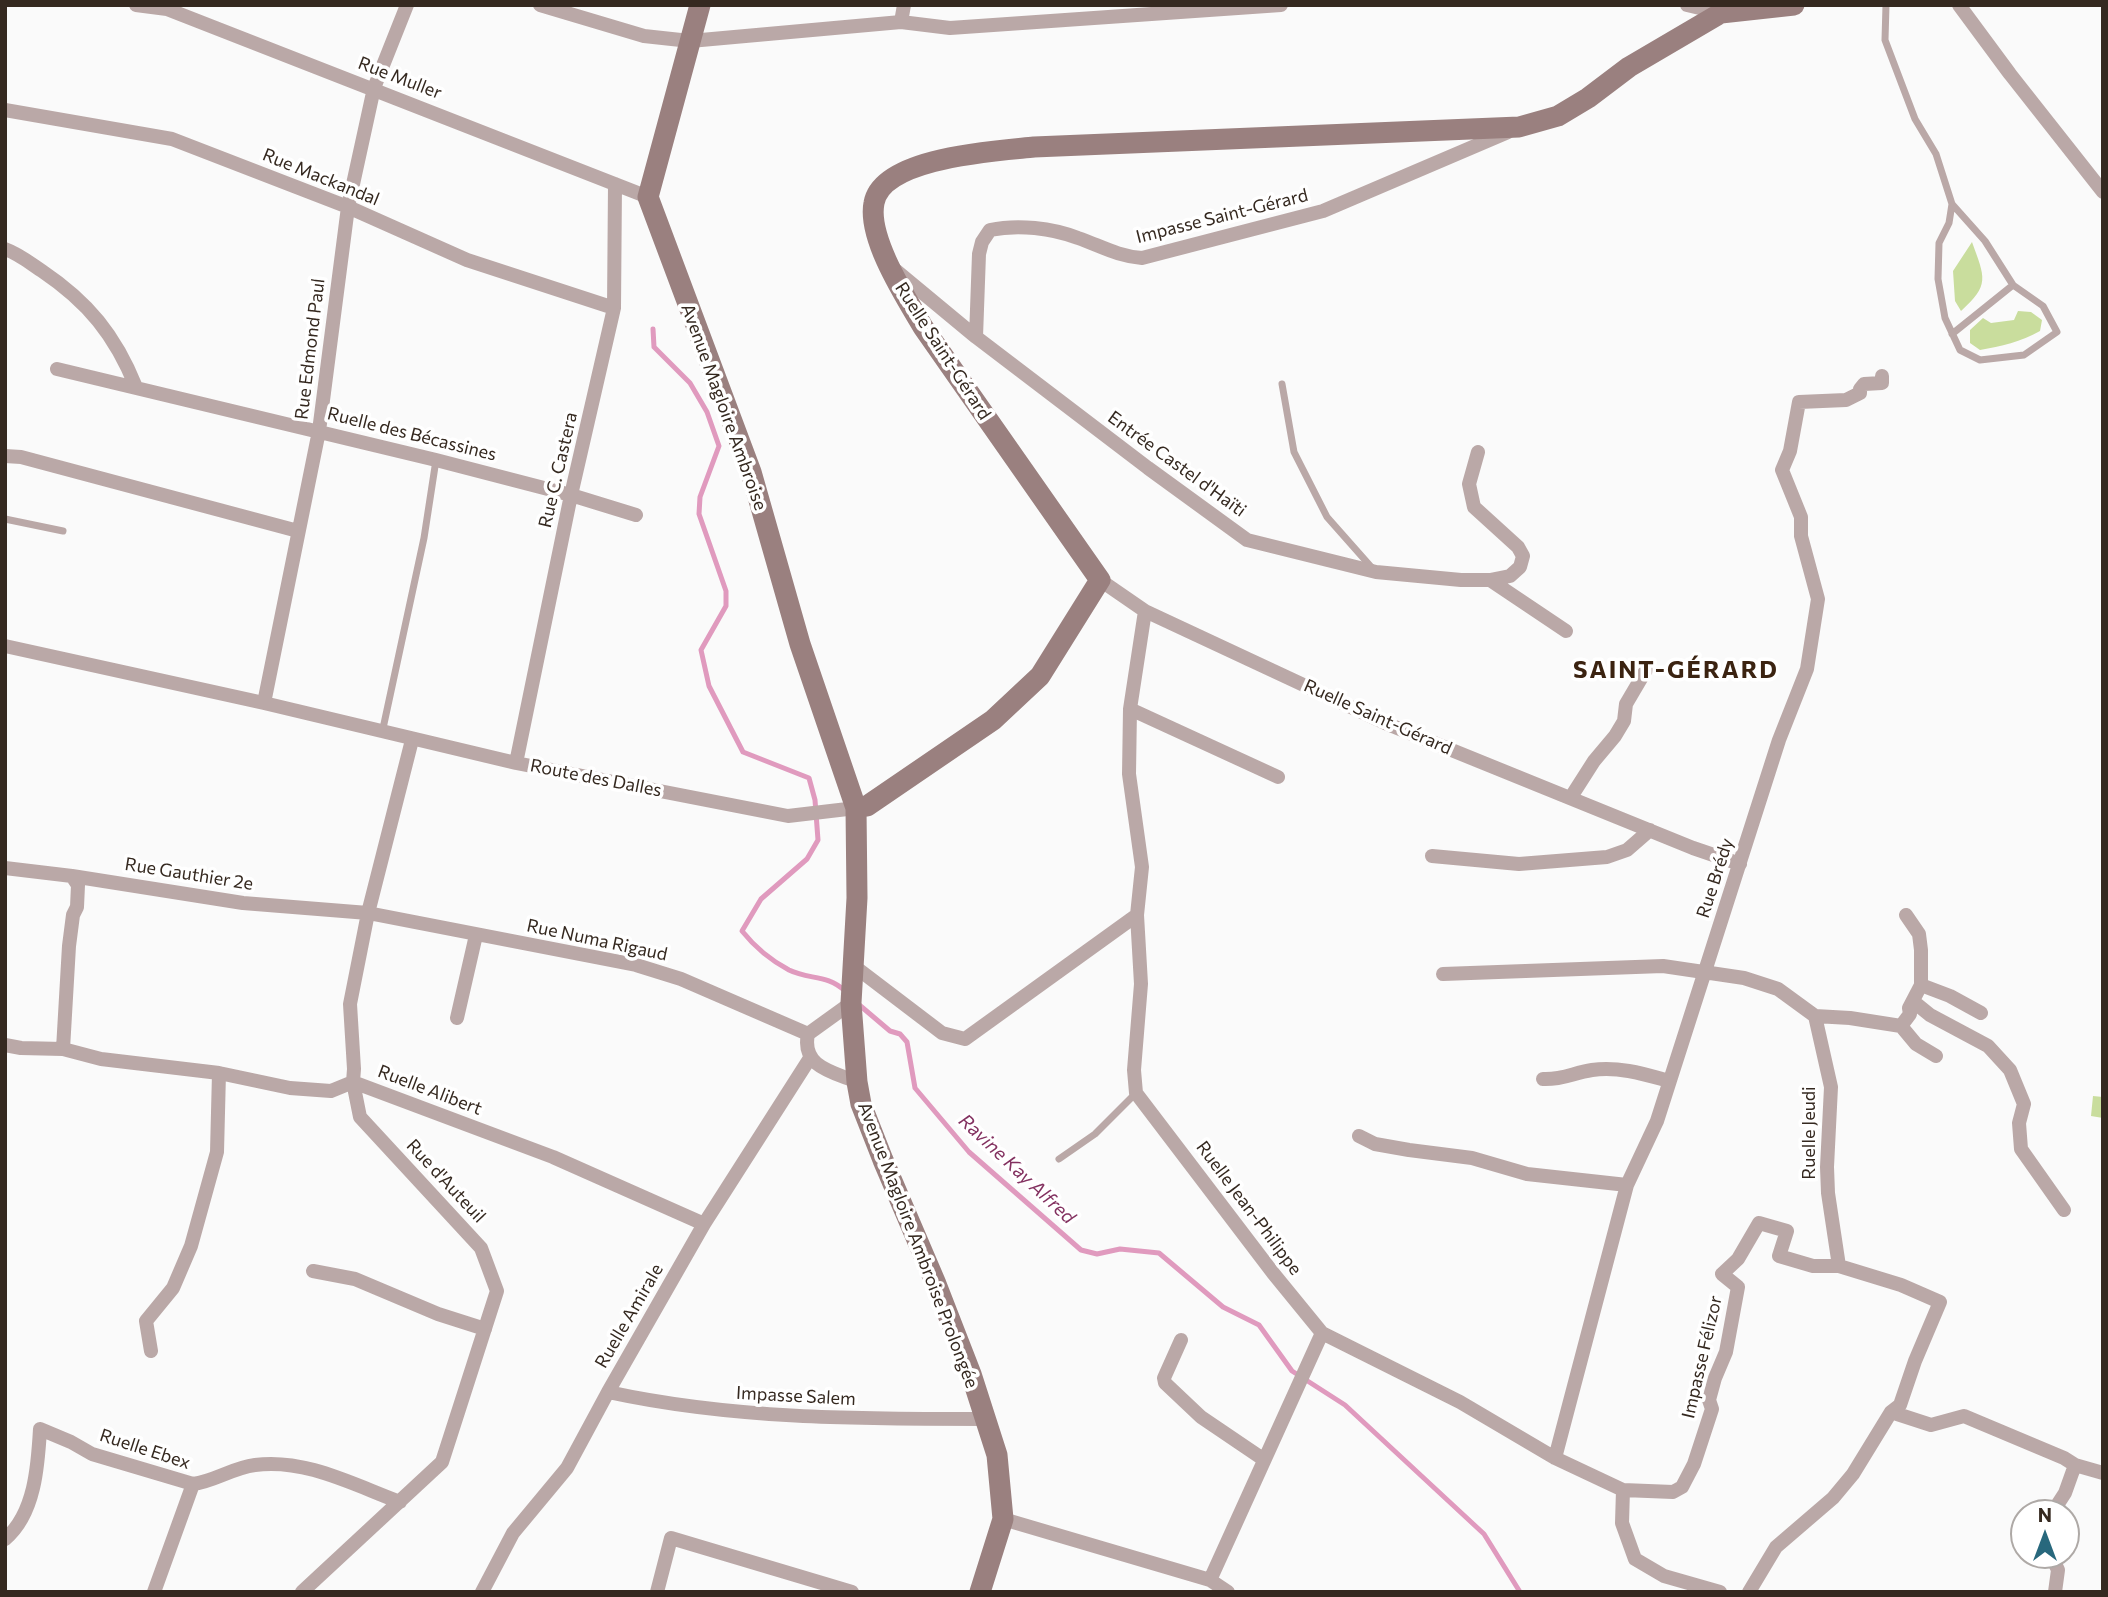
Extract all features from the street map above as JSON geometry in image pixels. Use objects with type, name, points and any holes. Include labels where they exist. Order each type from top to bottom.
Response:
[{"type":"street","name":"Rue Muller","points":[[136,5],[167,7],[648,197]]},
{"type":"street","name":"Rue Edmond Paul","points":[[264,703],[319,431],[348,208],[373,89],[407,5]]},
{"type":"street","points":[[540,5],[644,36],[691,41],[901,22],[950,28],[1281,5]]},
{"type":"street","points":[[648,197],[700,5]]},
{"type":"street","points":[[901,22],[904,5]]},
{"type":"street","points":[[1687,5],[1714,9],[1794,5]]},
{"type":"street","points":[[1959,5],[2103,192]]},
{"type":"street","name":"Ruelle Saint-Gérard","points":[[1714,9],[1588,98],[1558,116],[1519,127],[1072,145],[962,156],[899,173],[883,184],[874,203],[875,227],[898,286],[923,327],[1100,580],[1145,611],[1385,723],[1740,864]]},
{"type":"street","name":"Rue Mackandal","points":[[5,110],[172,139],[348,208],[467,260],[614,308]]},
{"type":"street","name":"Impasse Saint-Gérard","points":[[976,337],[979,254],[982,242],[990,230],[1007,226],[1063,232],[1123,257],[1142,258],[1323,211],[1519,127]]},
{"type":"street","name":"Rue C. Castera","points":[[516,763],[571,495],[614,308],[615,184]]},
{"type":"street","name":"Avenue Magloire Ambroise","points":[[648,197],[751,472],[800,644],[856,808]]},
{"type":"street","points":[[5,249],[16,253],[72,291],[102,323],[125,358],[136,387]]},
{"type":"street","name":"Entrée Castel d'Haïti","points":[[888,263],[976,337],[1247,540],[1376,572],[1461,580],[1490,580],[1510,576],[1520,566],[1523,556],[1518,547],[1474,507],[1469,484],[1478,452]]},
{"type":"street","name":"Ruelle des Bécassines","points":[[57,369],[436,460],[636,515]]},
{"type":"street","name":"Rue Brédy","points":[[1555,1458],[1627,1185],[1657,1121],[1779,740],[1807,669],[1818,599],[1801,536],[1801,517],[1782,470],[1796,428],[1795,414],[1799,402],[1846,400],[1860,393],[1864,384],[1882,383],[1882,376]]},
{"type":"street","points":[[5,456],[21,457],[298,531]]},
{"type":"street","name":"Route des Dalles","points":[[5,646],[264,703],[516,763],[789,816],[867,806],[993,720],[1040,676],[1100,580]]},
{"type":"street","points":[[1490,580],[1566,631]]},
{"type":"street","points":[[1136,1093],[1134,1070],[1141,984],[1137,915],[1142,867],[1129,774],[1130,709],[1145,611]]},
{"type":"street","points":[[1571,797],[1594,761],[1615,736],[1624,720],[1626,704],[1646,670]]},
{"type":"street","points":[[1130,709],[1278,777]]},
{"type":"street","name":"Rue d'Auteuil","points":[[302,1592],[442,1462],[497,1291],[481,1248],[360,1117],[352,1082],[354,1069],[350,1004],[368,913],[412,740]]},
{"type":"street","name":"Avenue Magloire Ambroise Prolongée","points":[[856,808],[857,887],[851,1003],[857,1082],[861,1104],[971,1374],[997,1455],[1003,1518],[980,1592]]},
{"type":"street","points":[[1433,856],[1519,864],[1608,857],[1627,850],[1650,830]]},
{"type":"street","name":"Rue Gauthier 2e","points":[[5,868],[243,903],[368,913]]},
{"type":"street","points":[[63,1049],[69,946],[73,915],[77,907],[78,885],[72,876]]},
{"type":"street","name":"Rue Numa Rigaud","points":[[368,913],[636,965],[681,979],[808,1034]]},
{"type":"street","points":[[854,966],[942,1033],[965,1039],[1137,915]]},
{"type":"street","points":[[1901,1026],[1910,1014],[1909,1008],[1921,985],[1919,934],[1906,915]]},
{"type":"street","points":[[457,1017],[475,935]]},
{"type":"street","points":[[1443,974],[1648,966],[1705,971],[1744,978],[1778,989],[1815,1016],[1901,1026],[1916,1044],[1936,1056]]},
{"type":"street","points":[[1921,985],[1950,996],[1981,1013]]},
{"type":"street","points":[[1913,1002],[1930,1015],[1988,1046],[2010,1070],[2024,1104],[2019,1123],[2021,1149],[2064,1210]]},
{"type":"street","points":[[851,1003],[808,1034],[806,1042],[810,1058],[816,1064],[857,1082]]},
{"type":"street","name":"Ruelle Jeudi","points":[[1815,1016],[1831,1087],[1828,1194],[1839,1266]]},
{"type":"street","name":"Ruelle Alibert","points":[[5,1045],[63,1049],[101,1059],[219,1073],[290,1088],[331,1091],[352,1082],[552,1157],[704,1224]]},
{"type":"street","name":"Ruelle Amirale","points":[[482,1592],[513,1533],[568,1468],[704,1224],[810,1058]]},
{"type":"street","points":[[1542,1079],[1558,1080],[1592,1070],[1614,1069],[1669,1081]]},
{"type":"street","points":[[151,1351],[146,1321],[173,1288],[187,1256],[217,1152],[219,1073]]},
{"type":"street","name":"Ruelle Jean-Philippe","points":[[1136,1093],[1322,1333],[1460,1402],[1555,1458],[1623,1490]]},
{"type":"street","points":[[1359,1136],[1375,1144],[1472,1158],[1527,1174],[1627,1185]]},
{"type":"street","name":"Impasse Félizor","points":[[1623,1490],[1673,1492],[1682,1488],[1694,1464],[1712,1409],[1710,1399],[1715,1378],[1726,1352],[1738,1287],[1722,1274],[1738,1259],[1759,1223],[1787,1231],[1779,1255],[1813,1266],[1839,1266]]},
{"type":"street","points":[[1749,1592],[1776,1547],[1833,1498],[1853,1474],[1891,1412],[1900,1405],[1940,1302],[1901,1285],[1839,1266]]},
{"type":"street","points":[[313,1271],[355,1279],[438,1314],[485,1329]]},
{"type":"street","points":[[1210,1580],[1322,1333]]},
{"type":"street","points":[[1181,1340],[1164,1378],[1165,1383],[1201,1417],[1264,1459]]},
{"type":"street","name":"Impasse Salem","points":[[608,1392],[718,1411],[858,1419],[984,1419]]},
{"type":"street","points":[[1891,1412],[1931,1425],[1964,1416],[2075,1465],[2103,1472]]},
{"type":"street","name":"Ruelle Ebex","points":[[5,1539],[16,1530],[37,1479],[40,1429],[92,1454],[193,1485],[209,1482],[234,1469],[257,1465],[295,1464],[400,1502]]},
{"type":"street","points":[[2061,1499],[2075,1465]]},
{"type":"street","points":[[154,1592],[193,1485]]},
{"type":"street","points":[[1623,1490],[1622,1523],[1635,1559],[1664,1576],[1720,1592]]},
{"type":"street","points":[[1003,1518],[1210,1580],[1228,1592]]},
{"type":"street","points":[[657,1592],[671,1538],[852,1592]]},
{"type":"street","points":[[2055,1592],[2057,1569]]},
{"type":"lane","points":[[1886,5],[1885,40],[1915,119],[1936,153],[1952,204],[1985,241],[2013,285],[2043,306],[2057,332],[2024,355],[1980,360],[1959,350],[1945,318],[1938,279],[1939,243],[1949,223],[1952,204]]},
{"type":"lane","points":[[1952,334],[2013,285]]},
{"type":"lane","points":[[1282,384],[1294,452],[1305,474],[1327,517],[1376,572]]},
{"type":"lane","points":[[382,733],[424,538],[436,460]]},
{"type":"lane","points":[[5,519],[63,531]]},
{"type":"lane","points":[[1059,1159],[1095,1134],[1136,1093]]},
{"type":"green space","points":[[1972,242],[1982,273],[1981,287],[1961,311],[1955,301],[1953,271]]},
{"type":"green space","points":[[2018,311],[2031,312],[2042,320],[2040,331],[2018,341],[1980,350],[1970,343],[1970,330],[1983,318],[1991,323],[2014,320]]},
{"type":"green space","points":[[2093,1096],[2103,1097],[2103,1118],[2091,1116]]},
{"type":"waterway","name":"Ravine Kay Alfred","points":[[653,329],[654,347],[690,383],[707,412],[719,446],[700,497],[699,514],[726,591],[726,606],[701,650],[709,686],[743,752],[809,778],[815,800],[818,840],[807,859],[761,899],[742,931],[758,948],[783,966],[796,973],[831,982],[845,991]]},
{"type":"waterway","name":"Ravine Kay Alfred","points":[[857,1003],[907,1042],[915,1088],[969,1152],[1081,1250],[1097,1254],[1120,1249],[1159,1253],[1223,1307],[1259,1325],[1292,1371],[1345,1405],[1484,1534],[1520,1592]]},
{"type":"district","name":"SAINT-GÉRARD","points":[[1676,670]]}]
